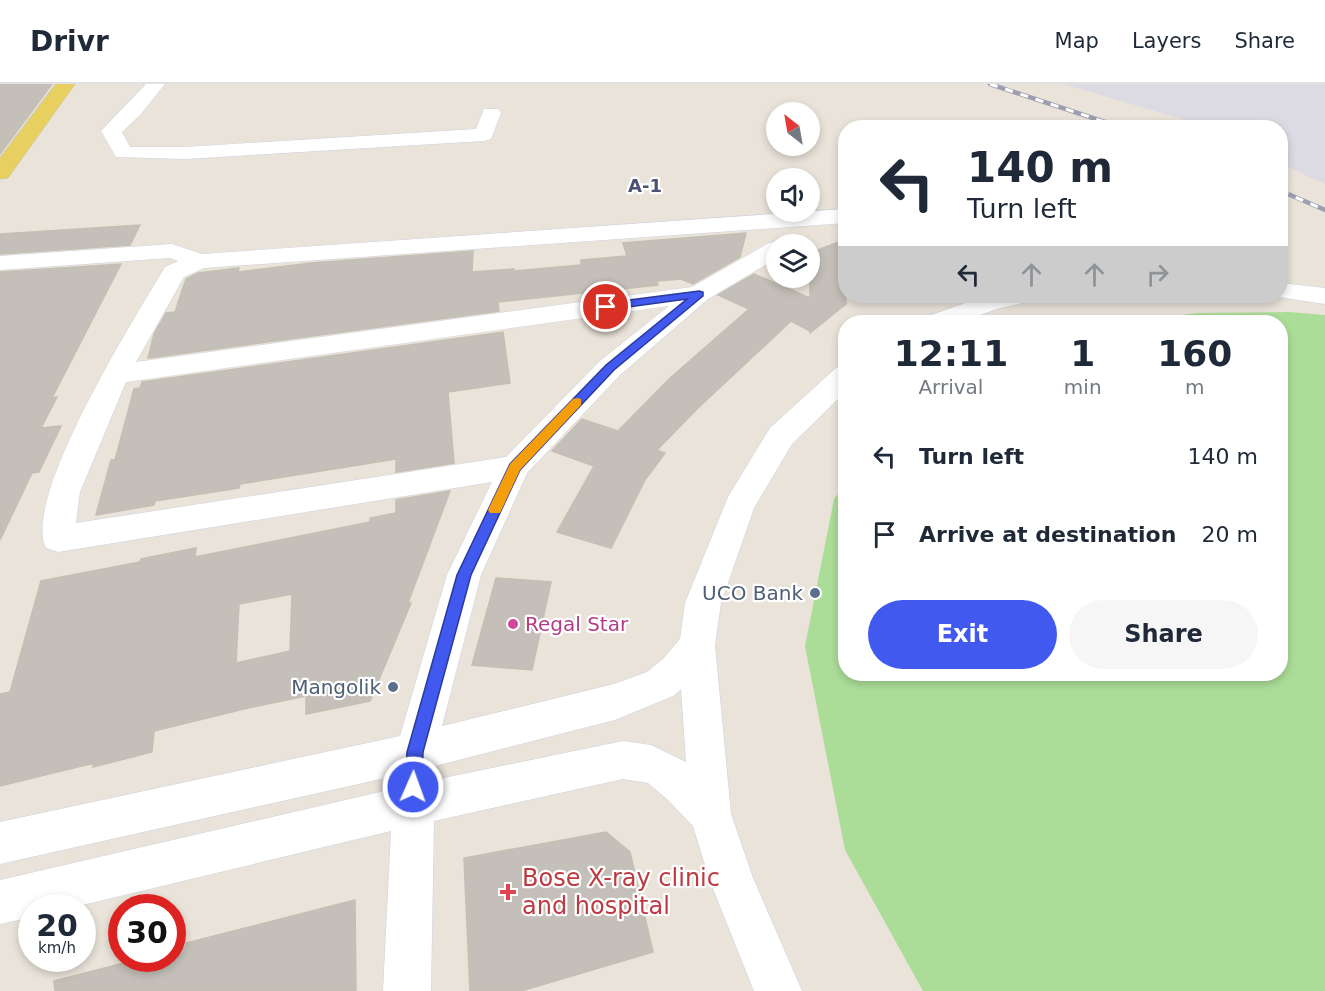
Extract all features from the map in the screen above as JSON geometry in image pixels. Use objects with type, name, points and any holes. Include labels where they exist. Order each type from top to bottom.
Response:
[{"type":"main road","points":[[0,173],[66,84]]},
{"type":"street","points":[[156,84],[133,111],[111,131],[123,153],[184,153],[484,135],[491,113]]},
{"type":"street","points":[[515,467],[58,539],[64,492],[115,374],[174,272],[200,261],[838,218]]},
{"type":"street","points":[[800,234],[838,220]]},
{"type":"street","points":[[0,263],[172,251],[200,261]]},
{"type":"street","points":[[407,991],[415,752],[464,575],[515,467],[610,368],[699,294],[766,254]]},
{"type":"street","points":[[1288,292],[1325,296]]},
{"type":"street","points":[[115,374],[699,294]]},
{"type":"street","points":[[956,315],[988,303]]},
{"type":"street","points":[[778,991],[732,880],[710,814],[697,645],[703,603],[739,506],[782,436],[838,383]]},
{"type":"street","points":[[0,843],[415,752],[615,702],[660,684],[677,670],[697,645]]},
{"type":"street","points":[[0,902],[412,805],[608,763],[640,760],[655,764],[668,773],[710,814]]},
{"type":"shaded area","points":[[1064,84],[1325,84],[1325,184],[1288,167],[1288,120],[1185,120]]},
{"type":"green space","points":[[1288,312],[1325,315],[1325,991],[923,991],[845,850],[805,646],[834,499],[838,494],[838,681],[1288,681],[1288,315],[1181,315]]},
{"type":"building","points":[[0,84],[52,84],[0,154]]},
{"type":"building","points":[[140,225],[130,245],[0,254],[0,234]]},
{"type":"building","points":[[746,233],[740,257],[693,284],[681,279],[657,281],[658,285],[498,302],[499,311],[148,358],[154,334],[166,313],[175,312],[186,279],[198,273],[239,268],[238,272],[311,263],[473,251],[472,272],[514,269],[514,271],[581,265],[581,260],[627,256],[623,243]]},
{"type":"building","points":[[838,242],[838,303],[846,304],[810,333],[791,321],[698,408],[657,450],[665,453],[645,480],[611,548],[557,532],[594,466],[552,451],[582,419],[618,431],[669,379],[749,309],[718,295],[754,274],[766,279],[766,288],[787,288],[810,298],[810,288],[820,288],[820,249]]},
{"type":"building","points":[[121,264],[52,398],[57,397],[41,428],[61,426],[39,472],[32,473],[0,540],[0,272]]},
{"type":"building","points":[[503,332],[510,383],[448,392],[454,463],[396,472],[396,459],[240,484],[239,488],[155,501],[154,505],[96,515],[111,460],[115,460],[134,389],[140,388],[142,382]]},
{"type":"building","points":[[450,491],[408,603],[411,603],[370,701],[306,714],[306,696],[248,708],[154,731],[152,752],[93,767],[94,763],[0,786],[0,694],[10,692],[41,581],[140,562],[141,559],[196,548],[195,557],[370,522],[370,518],[396,513],[396,500]],"holes":[[[292,594],[290,651],[236,663],[239,604]]]},
{"type":"building","name":"Regal Star","points":[[496,578],[551,582],[532,670],[472,665]]},
{"type":"building","points":[[606,832],[630,852],[653,952],[521,991],[470,991],[464,858]]},
{"type":"building","points":[[355,900],[356,991],[55,991],[54,981],[108,967],[108,972],[186,972],[186,943]]},
{"type":"railway","points":[[990,84],[1099,120]]},
{"type":"railway","points":[[1288,194],[1325,210]]},
{"type":"slow traffic","points":[[495,510],[515,467],[577,402]]},
{"type":"place","name":"UCO Bank","points":[[815,593]]},
{"type":"place","name":"Regal Star","points":[[513,624]]},
{"type":"place","name":"Mangolik","points":[[393,687]]},
{"type":"place","name":"Bose X-ray clinic and hospital","points":[[508,892]]},
{"type":"district","name":"A-1","points":[[645,185]]},
{"type":"route","points":[[413,787],[415,752],[464,575],[515,467],[610,368],[699,294],[606,307]]}]
